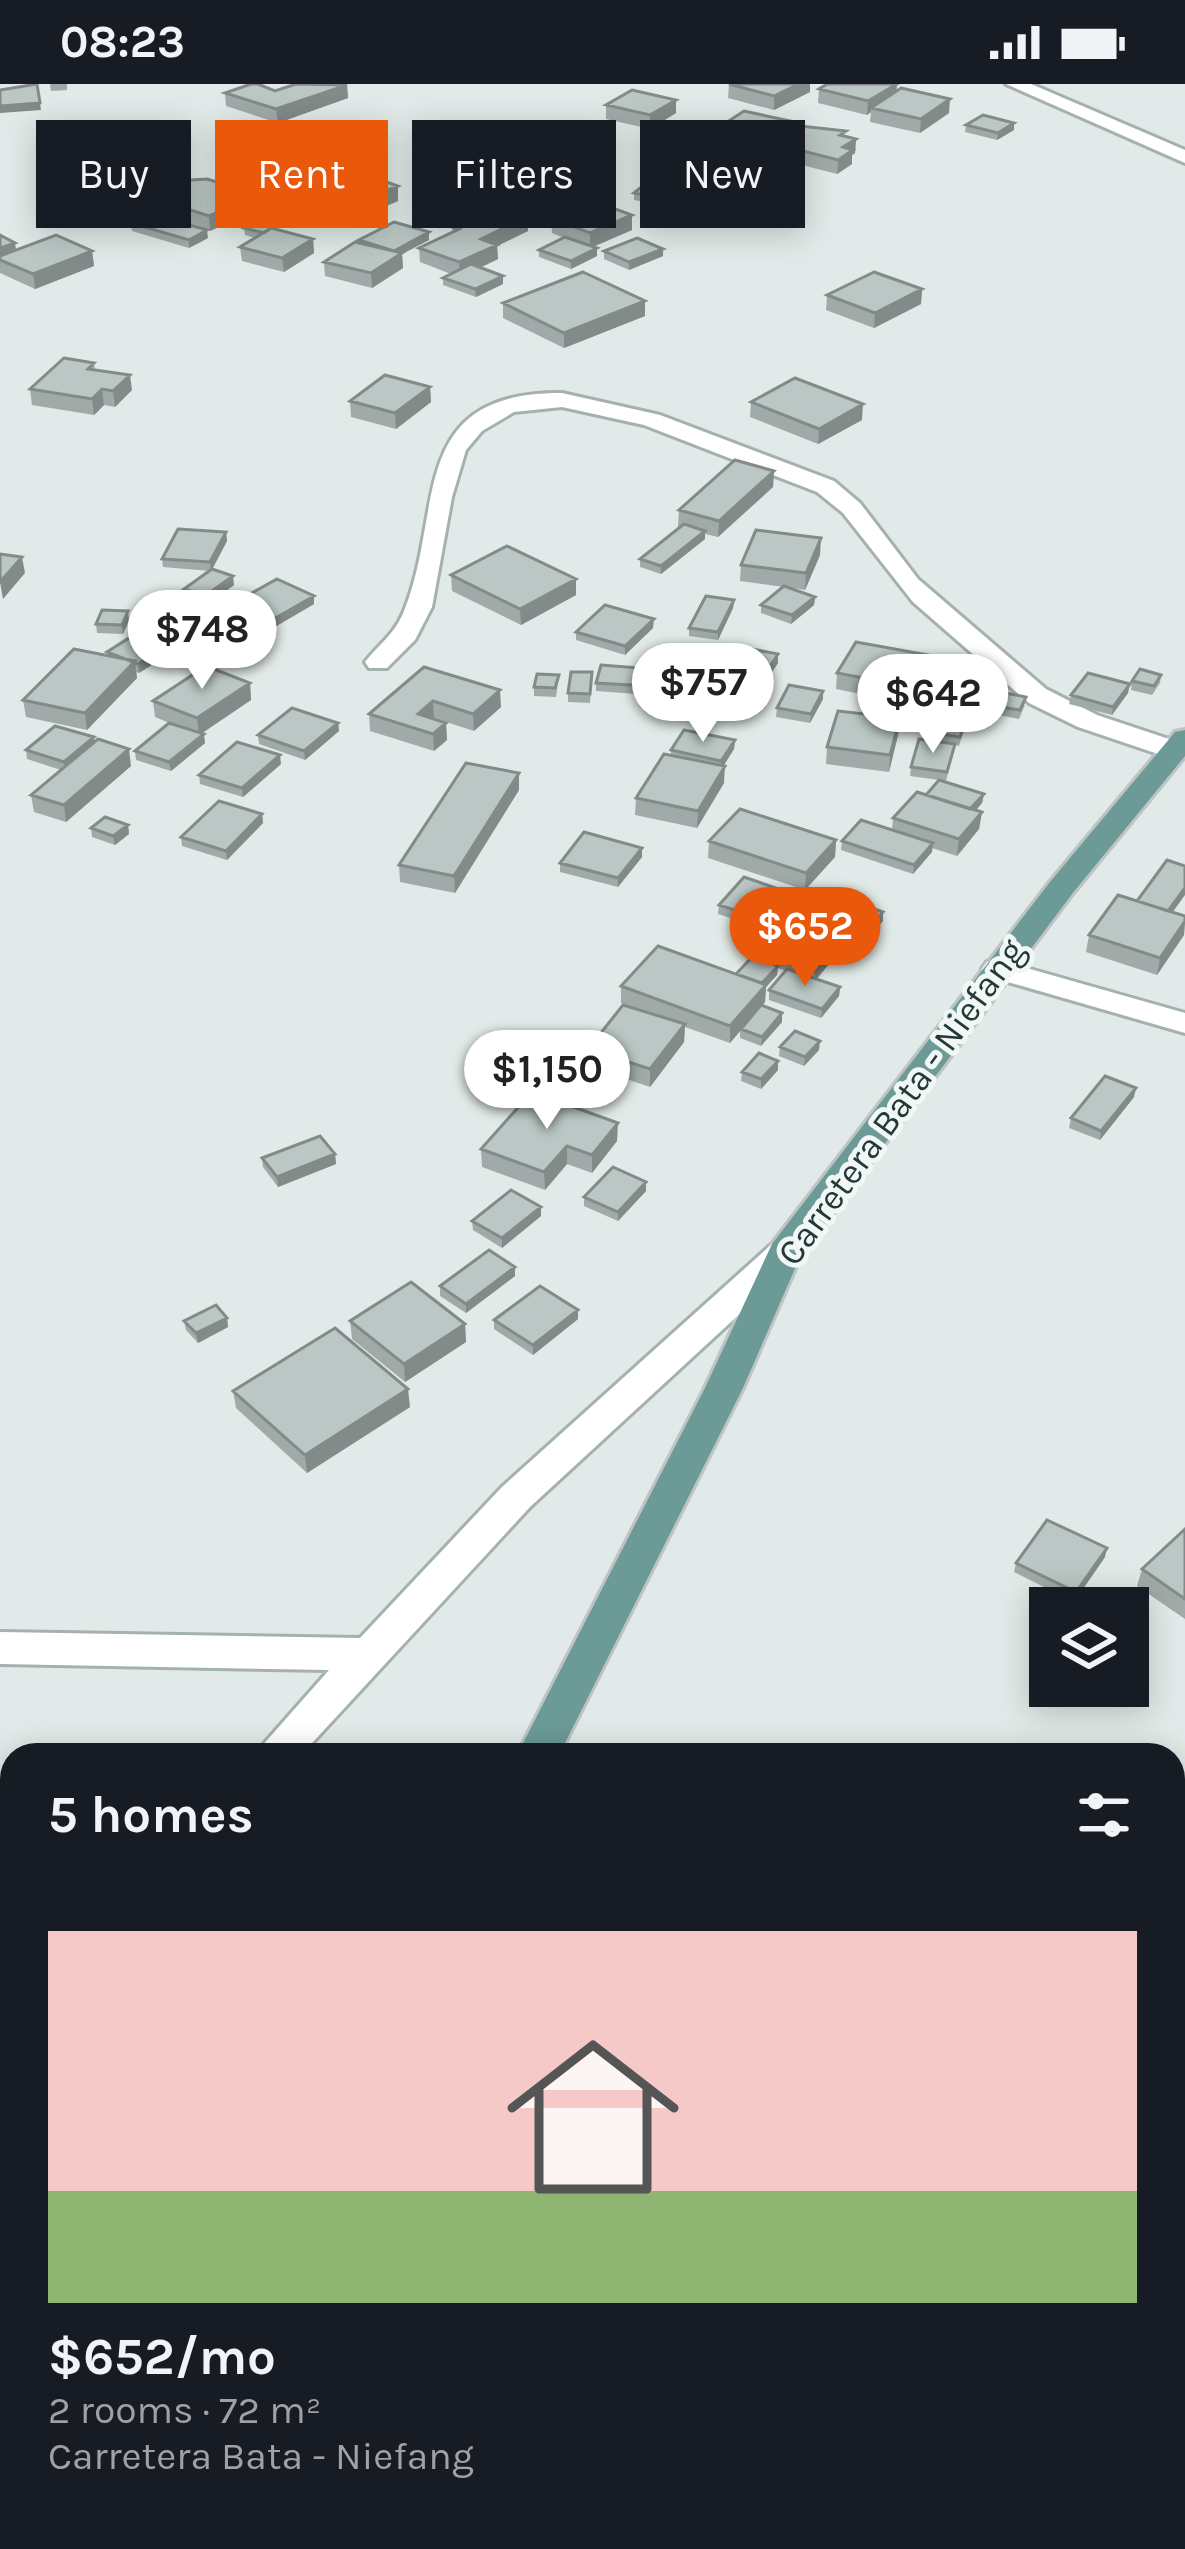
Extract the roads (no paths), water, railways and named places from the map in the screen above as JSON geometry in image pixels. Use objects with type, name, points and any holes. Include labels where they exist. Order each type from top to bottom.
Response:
[{"type":"main road","name":"Carretera Bata - Niefang","points":[[544,1743],[724,1388],[784,1253],[998,969],[1180,744]]},
{"type":"street","points":[[1015,84],[1185,157]]},
{"type":"street","points":[[378,662],[407,634],[421,606],[432,567],[448,456],[467,432],[494,413],[525,400],[565,399],[669,425],[840,496],[906,580],[1035,695],[1073,715],[1180,744]]},
{"type":"street","points":[[998,969],[1185,1023]]},
{"type":"street","points":[[286,1743],[516,1497],[784,1253]]},
{"type":"street","points":[[0,1648],[369,1654]]}]
